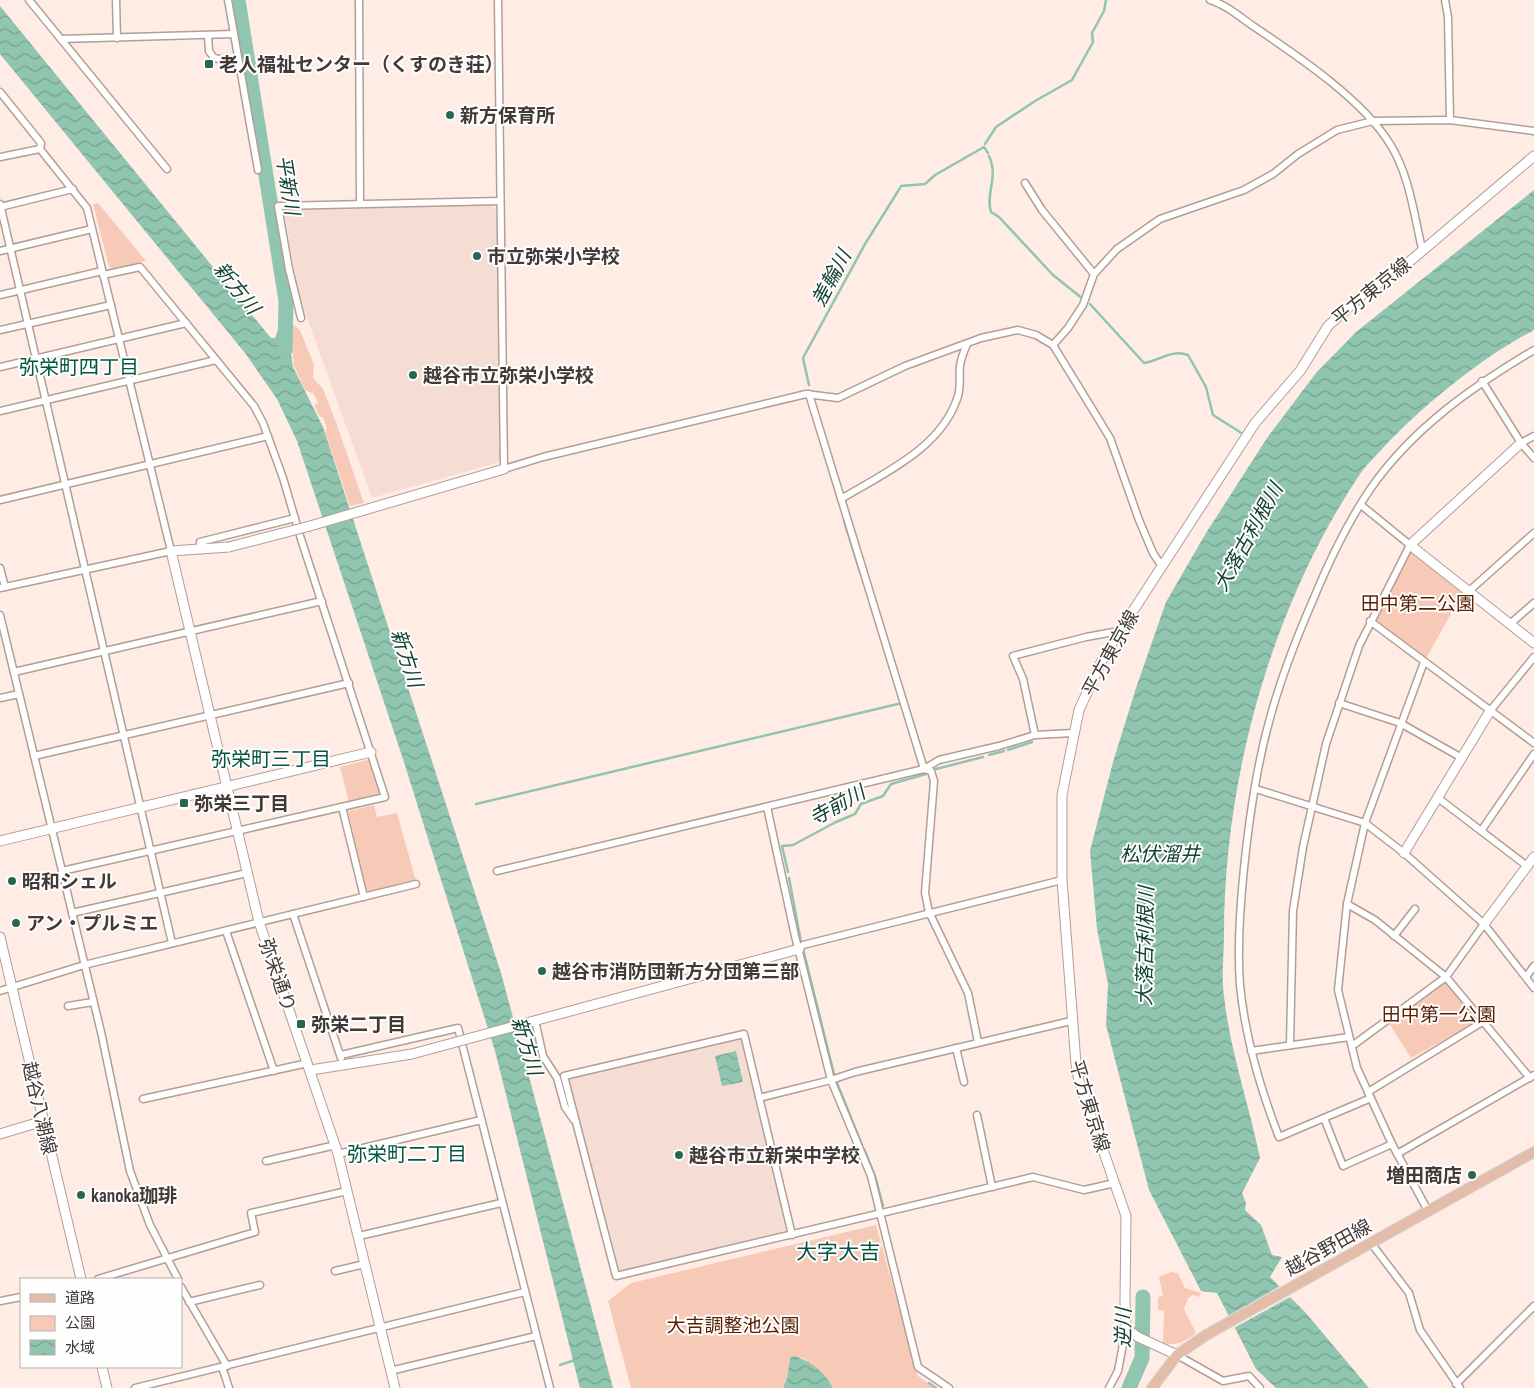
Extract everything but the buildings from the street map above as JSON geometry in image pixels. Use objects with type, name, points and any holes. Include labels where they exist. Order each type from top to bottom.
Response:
[{"type":"main road","name":"越谷野田線","points":[[1152,1388],[1177,1355],[1190,1345],[1534,1152]]},
{"type":"street","points":[[28,0],[167,169]]},
{"type":"street","points":[[116,0],[117,38]]},
{"type":"street","points":[[228,0],[258,170]]},
{"type":"street","points":[[358,0],[360,203]]},
{"type":"street","points":[[498,0],[504,469]]},
{"type":"street","points":[[1210,0],[1224,6],[1288,49],[1373,121],[1391,145],[1403,171],[1422,249]]},
{"type":"street","points":[[1445,0],[1448,17],[1450,120]]},
{"type":"street","points":[[61,39],[234,34]]},
{"type":"street","points":[[208,35],[209,50],[214,58],[225,60],[238,59]]},
{"type":"street","points":[[0,92],[40,143],[40,149],[87,208],[171,551]]},
{"type":"street","points":[[1053,345],[1068,328],[1083,305],[1094,274],[1117,249],[1160,219],[1244,190],[1273,174],[1298,154],[1338,130],[1373,121],[1450,120],[1534,131]]},
{"type":"street","points":[[0,157],[40,149]]},
{"type":"street","name":"平方東京線","points":[[1126,1328],[1127,1221],[1079,1081],[1071,1021],[1062,880],[1062,795],[1073,734],[1091,682],[1105,654],[1161,565],[1194,519],[1255,423],[1300,371],[1328,326],[1356,300],[1409,262],[1422,249],[1534,156]]},
{"type":"street","points":[[1025,183],[1042,210],[1094,274]]},
{"type":"street","points":[[73,189],[0,206],[172,943]]},
{"type":"street","points":[[301,318],[289,269],[278,206],[500,201]]},
{"type":"street","points":[[0,251],[92,229]]},
{"type":"street","points":[[0,295],[140,267],[254,406],[268,436],[385,797],[62,871]]},
{"type":"street","points":[[0,330],[111,305]]},
{"type":"street","points":[[0,367],[186,323]]},
{"type":"street","points":[[0,568],[2,588],[85,568],[171,551],[229,547],[310,526],[553,455],[809,394],[838,398],[905,366],[980,338],[1018,330],[1036,335],[1053,345],[1110,438],[1139,520],[1153,553],[1161,565]]},
{"type":"street","points":[[841,499],[914,455],[938,430],[953,410],[959,395],[960,366],[967,344]]},
{"type":"street","points":[[1371,1098],[1279,1137],[1263,1094],[1251,1050],[1240,986],[1238,939],[1248,829],[1268,723],[1294,645],[1328,562],[1370,489],[1410,441],[1446,409],[1482,381],[1534,350]]},
{"type":"street","points":[[0,411],[216,360]]},
{"type":"street","points":[[1482,381],[1521,443],[1534,458]]},
{"type":"street","points":[[809,394],[924,769],[931,772],[934,781],[925,893],[929,912],[968,993],[978,1042]]},
{"type":"street","points":[[0,500],[268,436]]},
{"type":"street","points":[[1290,1044],[1293,912],[1303,847],[1326,744],[1339,703],[1370,621],[1410,545],[1521,443],[1534,436]]},
{"type":"street","points":[[1361,505],[1534,643]]},
{"type":"street","points":[[200,550],[200,542],[295,518]]},
{"type":"street","points":[[1469,591],[1534,533]]},
{"type":"street","name":"弥栄通り","points":[[171,551],[259,922],[337,1150],[395,1388]]},
{"type":"street","points":[[14,672],[322,601]]},
{"type":"street","points":[[1510,624],[1534,603]]},
{"type":"street","points":[[0,614],[93,1002],[130,1171],[150,1225],[178,1278]]},
{"type":"street","points":[[1370,621],[1534,743]]},
{"type":"street","points":[[1035,735],[1023,679],[1013,656],[1086,637],[1120,631]]},
{"type":"street","points":[[1404,853],[1490,711],[1534,657]]},
{"type":"street","points":[[1424,662],[1400,723],[1365,823],[1347,904],[1338,990],[1357,1068],[1392,1144],[1428,1211]]},
{"type":"street","points":[[34,756],[349,683]]},
{"type":"street","points":[[0,698],[19,694]]},
{"type":"street","points":[[1339,703],[1400,723],[1462,758]]},
{"type":"street","points":[[497,871],[924,769],[939,760],[999,746],[1035,735],[1073,734]]},
{"type":"street","points":[[0,841],[371,752]]},
{"type":"street","points":[[1481,831],[1534,754]]},
{"type":"street","points":[[1256,789],[1365,823],[1404,853],[1484,924],[1534,988]]},
{"type":"street","points":[[1438,798],[1527,866]]},
{"type":"street","points":[[767,807],[831,1080],[872,1176],[918,1367],[949,1388]]},
{"type":"street","points":[[342,808],[364,897]]},
{"type":"street","points":[[1352,1046],[1446,977],[1534,857]]},
{"type":"street","points":[[72,913],[248,873]]},
{"type":"street","points":[[143,1099],[274,1071],[309,1066],[346,1065],[412,1054],[799,948],[804,945],[1062,880]]},
{"type":"street","points":[[0,991],[84,965],[416,884]]},
{"type":"street","points":[[1347,904],[1394,936],[1446,977],[1532,1076],[1397,1154]]},
{"type":"street","points":[[1394,936],[1415,909]]},
{"type":"street","points":[[293,914],[346,1065]]},
{"type":"street","points":[[226,930],[274,1071]]},
{"type":"street","name":"越谷八潮線","points":[[0,936],[81,1278]]},
{"type":"street","points":[[1526,977],[1534,966]]},
{"type":"street","points":[[68,1006],[93,1002]]},
{"type":"street","points":[[532,1021],[543,1056],[557,1078],[565,1106],[576,1122]]},
{"type":"street","points":[[759,1098],[855,1072],[1071,1021]]},
{"type":"street","points":[[1368,1092],[1484,1021]]},
{"type":"street","points":[[341,1055],[458,1028],[550,1388]]},
{"type":"street","points":[[792,1235],[744,1034],[564,1076],[616,1276],[792,1235],[1033,1177],[1084,1190],[1115,1183]]},
{"type":"street","points":[[1251,1050],[1349,1037]]},
{"type":"street","points":[[956,1048],[964,1082]]},
{"type":"street","points":[[977,1115],[992,1187]]},
{"type":"street","points":[[1324,1118],[1343,1166],[1392,1144]]},
{"type":"street","points":[[266,1161],[337,1150],[481,1120]]},
{"type":"street","points":[[0,1134],[43,1121]]},
{"type":"street","points":[[101,1278],[255,1232],[250,1213],[347,1191]]},
{"type":"street","points":[[359,1236],[502,1204]]},
{"type":"street","points":[[1371,1243],[1409,1293],[1420,1330],[1458,1386],[1534,1306]]},
{"type":"street","points":[[335,1271],[365,1264]]},
{"type":"street","points":[[189,1302],[260,1285]]},
{"type":"street","points":[[182,1289],[224,1366],[229,1388]]},
{"type":"street","points":[[135,1388],[525,1292]]},
{"type":"street","points":[[0,1302],[20,1297]]},
{"type":"street","points":[[1109,1388],[1118,1371],[1126,1328],[1138,1338],[1177,1355],[1223,1381],[1249,1376],[1260,1388]]},
{"type":"street","points":[[390,1371],[536,1336]]},
{"type":"street","points":[[102,1368],[107,1388]]},
{"type":"shaded area","name":"越谷市立弥栄小学校","points":[[492,205],[497,209],[500,459],[497,463],[372,498],[297,290],[285,214],[289,210]]},
{"type":"shaded area","name":"越谷市立新栄中学校","points":[[742,1038],[788,1232],[619,1272],[568,1078]]},
{"type":"green space","points":[[98,203],[146,261],[113,269],[109,267],[93,204]]},
{"type":"green space","points":[[289,322],[300,330],[314,365],[313,378],[323,389],[364,503],[350,506],[325,432],[327,428],[323,417],[320,417],[314,405],[318,403],[314,394],[305,390],[294,366]]},
{"type":"green space","name":"田中第二公園","points":[[1410,545],[1461,590],[1461,596],[1424,662],[1370,621]]},
{"type":"green space","points":[[367,760],[371,761],[380,792],[379,795],[349,803],[340,767]]},
{"type":"green space","points":[[374,805],[377,817],[397,813],[416,881],[369,892],[366,889],[348,811]]},
{"type":"green space","name":"田中第一公園","points":[[1443,979],[1478,1021],[1411,1058],[1387,1020]]},
{"type":"green space","name":"大吉調整池公園","points":[[876,1225],[918,1376],[935,1388],[833,1388],[829,1380],[803,1358],[790,1358],[787,1378],[783,1388],[631,1388],[608,1301],[631,1283]]},
{"type":"green space","points":[[1171,1272],[1178,1273],[1185,1288],[1201,1293],[1199,1297],[1193,1295],[1188,1298],[1184,1309],[1196,1333],[1177,1344],[1163,1343],[1164,1311],[1158,1310],[1158,1297],[1163,1296],[1159,1277]]},
{"type":"water","points":[[0,6],[271,338],[275,338],[279,328],[287,329],[293,367],[323,427],[501,973],[613,1388],[580,1388],[495,1051],[402,756],[297,441],[277,399],[245,353],[0,54]]},
{"type":"water","name":"松伏溜井","points":[[1534,190],[1534,330],[1474,368],[1434,400],[1398,433],[1360,474],[1329,525],[1302,579],[1278,636],[1259,694],[1244,754],[1233,815],[1226,875],[1223,988],[1235,1057],[1260,1158],[1242,1193],[1246,1203],[1245,1210],[1261,1225],[1272,1255],[1282,1257],[1270,1277],[1305,1312],[1369,1388],[1276,1388],[1256,1369],[1217,1293],[1201,1291],[1149,1190],[1106,1025],[1108,984],[1097,929],[1090,851],[1113,762],[1166,602],[1206,533],[1267,438],[1316,373],[1356,332]]},
{"type":"water","points":[[736,1051],[743,1082],[722,1086],[715,1056]]},
{"type":"water","points":[[794,1356],[817,1368],[833,1388],[783,1388],[787,1378],[790,1358]]},
{"type":"pier","points":[[1282,1285],[1292,1296],[1232,1329],[1226,1317]]},
{"type":"waterway","name":"平新川","points":[[238,0],[286,301],[285,350]]},
{"type":"waterway","points":[[985,144],[996,127],[1035,101],[1072,80],[1093,42],[1092,33],[1104,11],[1106,0]]},
{"type":"waterway","name":"差輪川","points":[[901,186],[925,184],[935,175],[984,147],[988,153]]},
{"type":"waterway","name":"差輪川","points":[[989,156],[993,172],[990,199],[991,212],[999,217],[1053,275],[1083,299]]},
{"type":"waterway","name":"差輪川","points":[[809,385],[803,358],[865,244],[900,188]]},
{"type":"waterway","name":"差輪川","points":[[1090,304],[1144,363],[1176,353],[1188,355],[1206,387],[1213,415],[1243,434]]},
{"type":"waterway","points":[[844,521],[860,572]]},
{"type":"waterway","points":[[476,804],[902,703]]},
{"type":"waterway","name":"寺前川","points":[[1008,750],[1032,742]]},
{"type":"waterway","name":"寺前川","points":[[989,755],[1004,751]]},
{"type":"waterway","name":"寺前川","points":[[936,769],[983,757]]},
{"type":"waterway","name":"寺前川","points":[[788,872],[782,846],[793,845],[855,814],[861,804],[883,796],[891,784],[926,774]]},
{"type":"waterway","name":"寺前川","points":[[789,878],[801,942]]},
{"type":"waterway","name":"寺前川","points":[[803,949],[834,1074]]},
{"type":"waterway","name":"寺前川","points":[[837,1083],[862,1145]]},
{"type":"waterway","name":"寺前川","points":[[864,1149],[875,1176],[883,1206]]},
{"type":"waterway","name":"逆川","points":[[1129,1388],[1142,1358],[1143,1297]]},
{"type":"waterway","points":[[560,1365],[575,1360]]},
{"type":"waterway","points":[[929,1383],[936,1388]]},
{"type":"place","name":"老人福祉センター（くすのき荘）","points":[[209,64]]},
{"type":"place","name":"新方保育所","points":[[450,115]]},
{"type":"place","name":"市立弥栄小学校","points":[[477,256]]},
{"type":"place","name":"越谷市立弥栄小学校","points":[[413,375]]},
{"type":"place","name":"弥栄三丁目","points":[[184,803]]},
{"type":"place","name":"昭和シェル","points":[[12,881]]},
{"type":"place","name":"アン・プルミエ","points":[[16,923]]},
{"type":"place","name":"越谷市消防団新方分団第三部","points":[[542,971]]},
{"type":"place","name":"弥栄二丁目","points":[[301,1024]]},
{"type":"place","name":"越谷市立新栄中学校","points":[[679,1155]]},
{"type":"place","name":"増田商店","points":[[1472,1175]]},
{"type":"place","name":"kanoka珈琲","points":[[81,1195]]},
{"type":"district","name":"弥栄町四丁目","points":[[79,367]]},
{"type":"district","name":"弥栄町三丁目","points":[[271,759]]},
{"type":"district","name":"弥栄町二丁目","points":[[407,1154]]},
{"type":"district","name":"大字大吉","points":[[838,1252]]},
{"type":"water label","name":"新方川","points":[[237,288]]},
{"type":"water label","name":"大落古利根川","points":[[1248,537]]},
{"type":"water label","name":"新方川","points":[[407,658]]},
{"type":"water label","name":"大落古利根川","points":[[1145,946]]},
{"type":"water label","name":"新方川","points":[[527,1046]]}]
